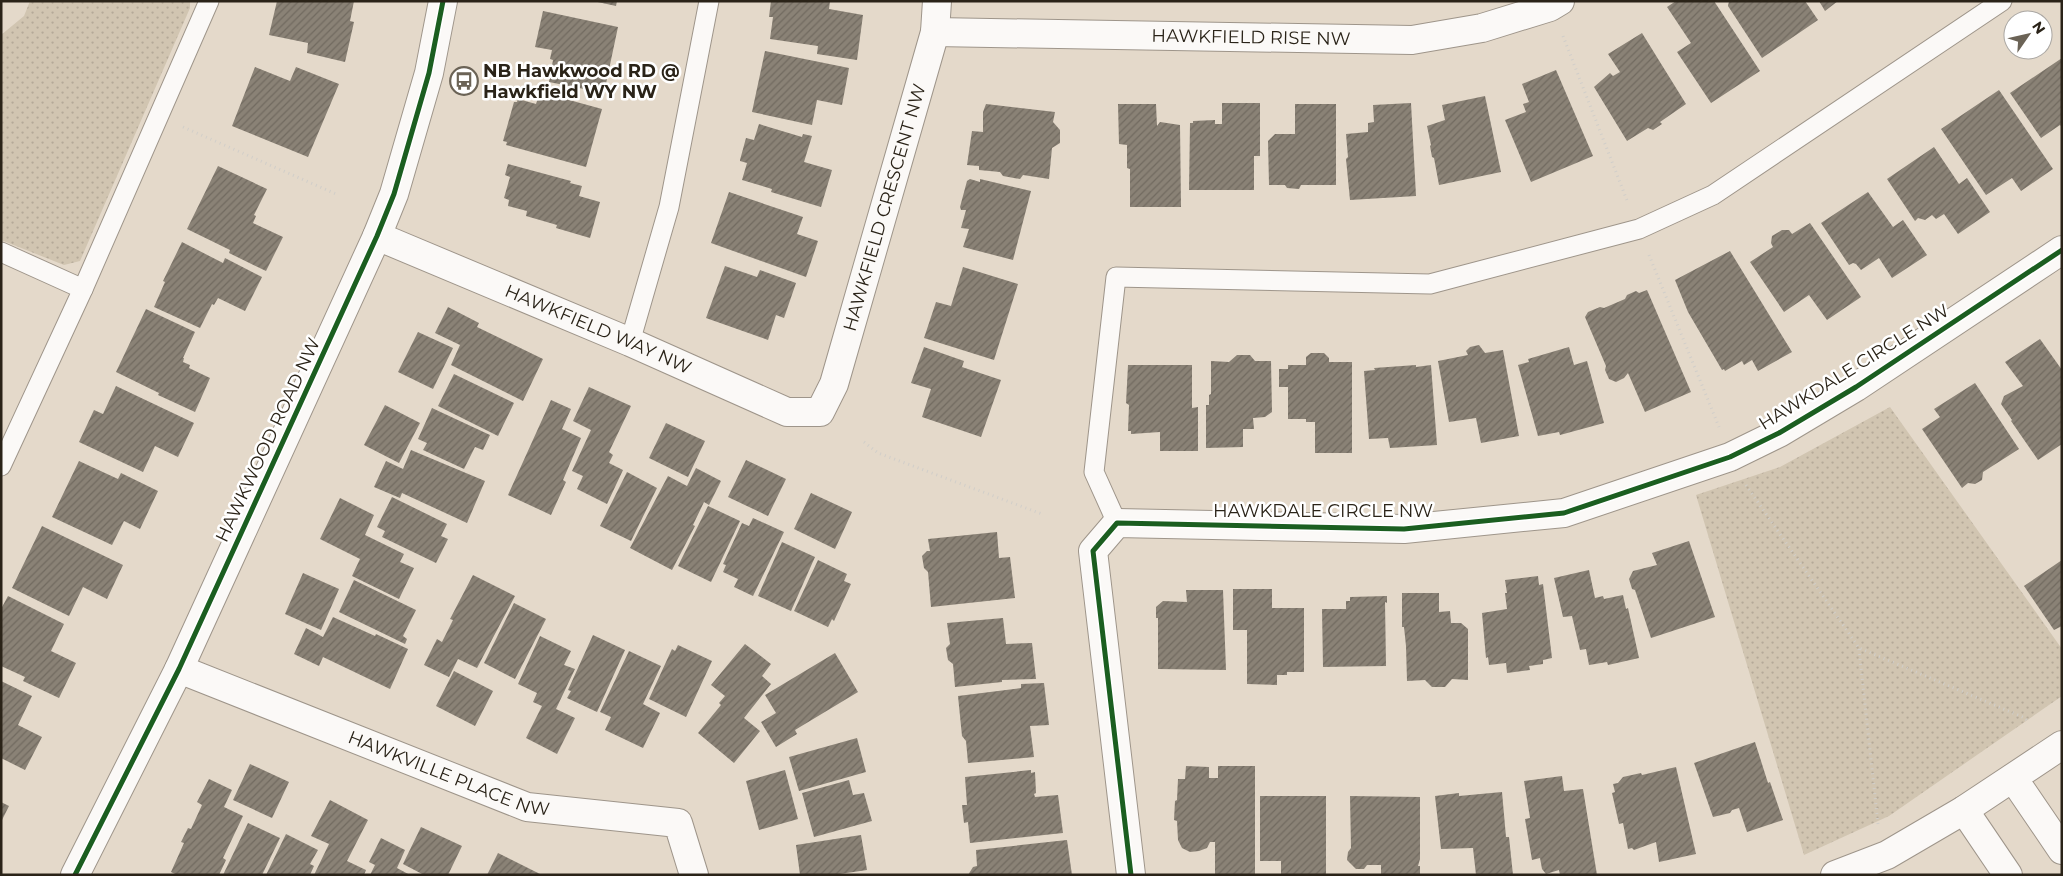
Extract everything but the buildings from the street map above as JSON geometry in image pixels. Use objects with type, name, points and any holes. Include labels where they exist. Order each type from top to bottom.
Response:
[{"type":"street","name":"HAWKWOOD ROAD NW","points":[[75,875],[179,668],[377,236],[394,194],[429,73],[442,1]]},
{"type":"street","name":"HAWKFIELD CRESCENT NW","points":[[820,412],[834,384],[935,32],[937,1]]},
{"type":"street","name":"HAWKFIELD RISE NW","points":[[935,32],[1412,40],[1482,28],[1550,7],[1560,1]]},
{"type":"street","name":"HAWKFIELD WAY NW","points":[[377,236],[630,342],[787,412],[820,412]]},
{"type":"street","name":"HAWKDALE CIRCLE NW","points":[[1117,523],[1404,529],[1564,513],[1730,456],[1779,433],[1856,387],[2062,250]]},
{"type":"street","points":[[1117,523],[1093,551],[1131,875]]},
{"type":"street","name":"HAWKVILLE PLACE NW","points":[[179,668],[527,807],[678,823],[694,875]]},
{"type":"street","points":[[1835,875],[1887,855],[1964,810],[2062,745]]},
{"type":"street","points":[[2013,778],[2062,850]]},
{"type":"street","points":[[1964,810],[2008,875]]},
{"type":"lane","points":[[1,466],[83,289],[209,1]]},
{"type":"lane","points":[[630,342],[669,207],[709,1]]},
{"type":"lane","points":[[1117,523],[1094,472],[1116,277],[1430,284],[1639,229],[1712,195],[2002,1]]},
{"type":"lane","points":[[1,252],[83,289]]},
{"type":"path","points":[[160,115],[201,136],[336,194]]},
{"type":"path","points":[[864,442],[878,454],[1042,514]]},
{"type":"path","points":[[1859,648],[1878,824],[1887,855]]},
{"type":"shaded area","points":[[30,1],[190,1],[190,8],[80,261],[64,265],[1,240],[1,35],[24,16]]},
{"type":"shaded area","points":[[1890,407],[2062,649],[2062,696],[1889,816],[1804,855],[1696,495],[1780,467]]},
{"type":"cycle path","points":[[75,875],[179,669],[377,236],[394,194],[429,73],[443,1]]},
{"type":"cycle path","points":[[1131,875],[1093,551],[1117,523],[1404,529],[1564,513],[1730,457],[1779,433],[1856,387],[2062,250]]},
{"type":"place","name":"NB Hawkwood RD @ Hawkfield WY NW","points":[[464,81]]}]
